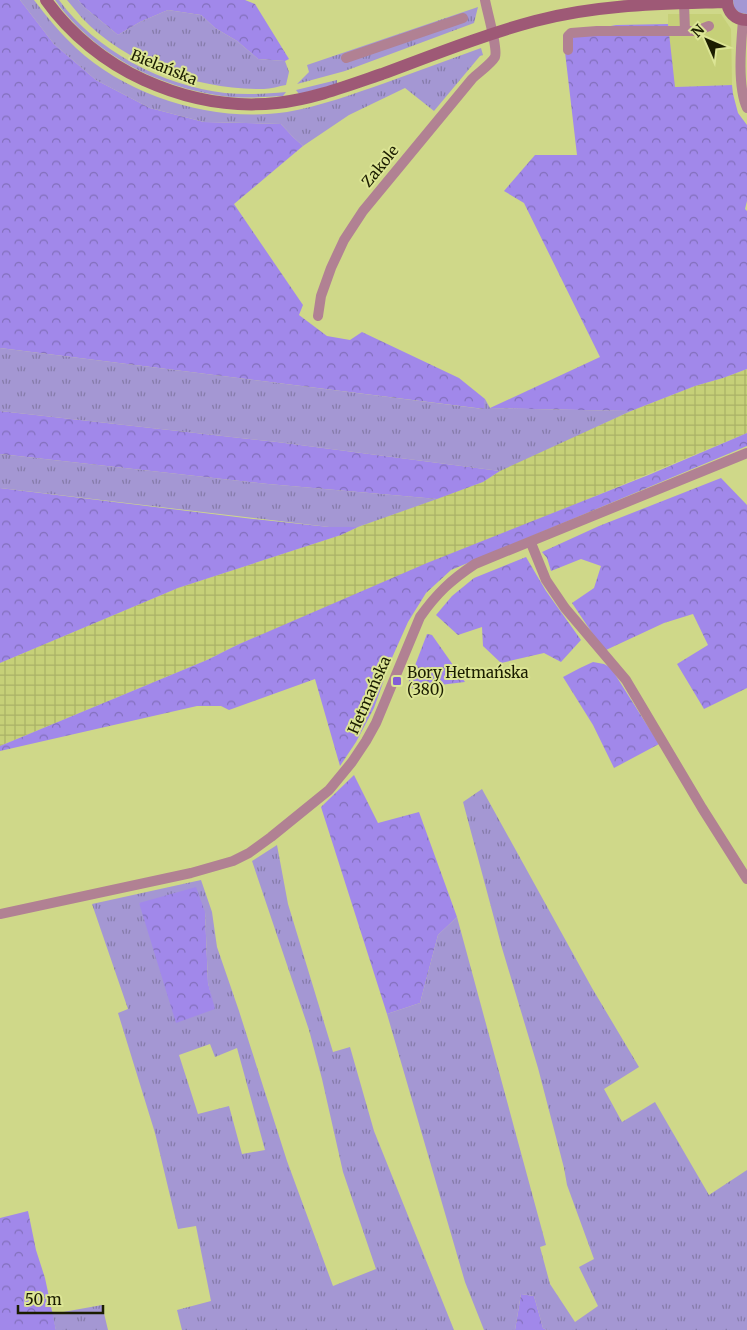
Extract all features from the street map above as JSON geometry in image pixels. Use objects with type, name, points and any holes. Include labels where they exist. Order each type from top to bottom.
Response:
[{"type":"street","name":"Bielańska","points":[[46,0],[63,21],[81,38],[115,64],[134,75],[173,92],[213,101],[252,104],[299,100],[344,87],[492,34],[537,20],[586,10],[613,7],[727,1]]},
{"type":"street","points":[[485,0],[492,34]]},
{"type":"street","points":[[727,1],[727,7],[732,15],[745,20],[741,48],[743,94],[747,108]]},
{"type":"street","points":[[684,3],[685,31]]},
{"type":"street","points":[[346,58],[463,18]]},
{"type":"street","points":[[568,50],[568,36],[571,33],[597,31],[685,31],[709,26]]},
{"type":"street","name":"Zakole","points":[[318,316],[321,296],[344,240],[363,211],[472,79],[493,60],[496,53],[492,34]]},
{"type":"street","name":"Hetmańska","points":[[0,914],[191,873],[233,861],[249,853],[329,790],[352,762],[376,722],[420,617],[431,602],[454,578],[475,564],[747,453]]},
{"type":"street","points":[[530,542],[546,580],[575,620],[626,680],[702,808],[747,879]]},
{"type":"shaded area","points":[[668,14],[721,14],[731,29],[732,85],[674,87]]},
{"type":"shaded area","points":[[747,369],[747,433],[237,645],[207,660],[0,746],[0,663],[178,588],[341,535],[358,527],[483,482],[506,467],[631,411],[695,386]]},
{"type":"green space","points":[[0,0],[20,0],[54,44],[96,80],[150,108],[204,122],[281,124],[303,146],[234,204],[303,305],[299,315],[327,336],[350,340],[362,332],[459,378],[485,399],[484,409],[0,348]]},
{"type":"green space","points":[[20,0],[34,0],[76,48],[98,66],[122,81],[175,103],[231,114],[287,112],[300,109],[325,103],[385,83],[481,48],[483,55],[480,56],[434,111],[405,88],[349,115],[303,146],[281,124],[204,122],[150,108],[96,80],[54,44]]},
{"type":"green space","points":[[55,0],[59,0],[91,35],[111,50],[155,74],[178,83],[225,93],[286,92],[283,96],[245,98],[222,96],[198,92],[151,76],[108,52],[88,37]]},
{"type":"green space","points":[[67,0],[78,0],[118,35],[140,22],[168,10],[201,15],[215,28],[237,41],[258,59],[285,61],[289,72],[286,85],[267,89],[239,88],[214,85],[165,72],[120,49],[100,35]]},
{"type":"green space","points":[[78,0],[245,0],[255,4],[289,59],[285,61],[258,59],[237,41],[215,28],[201,15],[168,10],[140,22],[118,35]]},
{"type":"green space","points":[[733,0],[747,0],[747,14],[740,13],[734,8]]},
{"type":"green space","points":[[478,7],[474,23],[345,71],[297,84],[309,72],[307,65]]},
{"type":"green space","points":[[668,24],[675,87],[732,85],[738,113],[747,125],[747,201],[745,209],[747,211],[747,369],[695,386],[631,411],[490,408],[600,357],[524,203],[504,191],[535,155],[577,155],[563,35],[616,25]]},
{"type":"green space","points":[[337,80],[337,84],[299,94],[296,90]]},
{"type":"green space","points":[[0,348],[483,409],[485,399],[490,408],[631,411],[500,471],[277,442],[0,411]]},
{"type":"green space","points":[[0,411],[277,442],[500,471],[483,482],[437,499],[268,484],[0,454]]},
{"type":"green space","points":[[747,433],[747,446],[451,570],[426,593],[408,622],[391,660],[374,708],[356,742],[340,766],[315,679],[229,710],[221,706],[197,706],[0,751],[0,746],[207,660],[237,645],[427,563],[651,474]]},
{"type":"green space","points":[[0,454],[268,484],[437,499],[358,527],[329,527],[0,488]]},
{"type":"green space","points":[[721,478],[747,505],[747,688],[704,709],[677,664],[708,645],[693,614],[664,623],[606,650],[599,643],[572,603],[594,588],[601,566],[581,559],[551,571],[547,558],[542,552],[599,526]]},
{"type":"green space","points":[[0,488],[253,519],[329,527],[358,527],[341,535],[178,588],[0,663]]},
{"type":"green space","points":[[526,557],[546,591],[581,640],[561,662],[544,653],[501,663],[483,646],[482,627],[458,635],[436,615],[452,596],[474,578]]},
{"type":"green space","points":[[427,634],[432,635],[465,682],[406,689]]},
{"type":"green space","points":[[593,662],[604,664],[611,668],[659,744],[614,768],[593,725],[563,677]]},
{"type":"green space","points":[[354,775],[378,823],[419,812],[457,917],[438,935],[420,1003],[387,1014],[321,807]]},
{"type":"green space","points":[[482,789],[592,988],[639,1067],[604,1089],[622,1122],[655,1102],[709,1195],[747,1170],[747,1330],[547,1330],[543,1328],[534,1296],[521,1294],[515,1330],[484,1330],[465,1282],[387,1014],[420,1003],[438,935],[457,917],[546,1245],[540,1247],[550,1284],[575,1322],[598,1306],[579,1267],[594,1259],[567,1185],[538,1068],[502,948],[463,802]]},
{"type":"green space","points":[[277,845],[288,904],[333,1052],[350,1047],[374,1131],[454,1330],[182,1330],[177,1310],[211,1301],[196,1226],[178,1229],[155,1133],[118,1013],[128,1009],[92,904],[201,880],[212,912],[217,947],[287,1161],[333,1286],[376,1269],[343,1172],[309,1030],[252,861]],"holes":[[[139,903],[205,912],[208,983],[214,1009]],[[210,1044],[215,1057],[237,1048],[265,1150],[242,1154],[229,1106],[198,1114],[179,1055]]]},
{"type":"green space","points":[[196,887],[205,912],[208,983],[215,1009],[176,1023],[139,903]]},
{"type":"green space","points":[[28,1211],[56,1330],[0,1330],[0,1218]]},
{"type":"green space","points":[[521,1294],[534,1296],[543,1328],[547,1330],[515,1330]]},
{"type":"green space","points":[[102,1305],[108,1330],[56,1330],[52,1314]]},
{"type":"place","name":"Bory Hetmańska (380)","points":[[397,681]]}]
